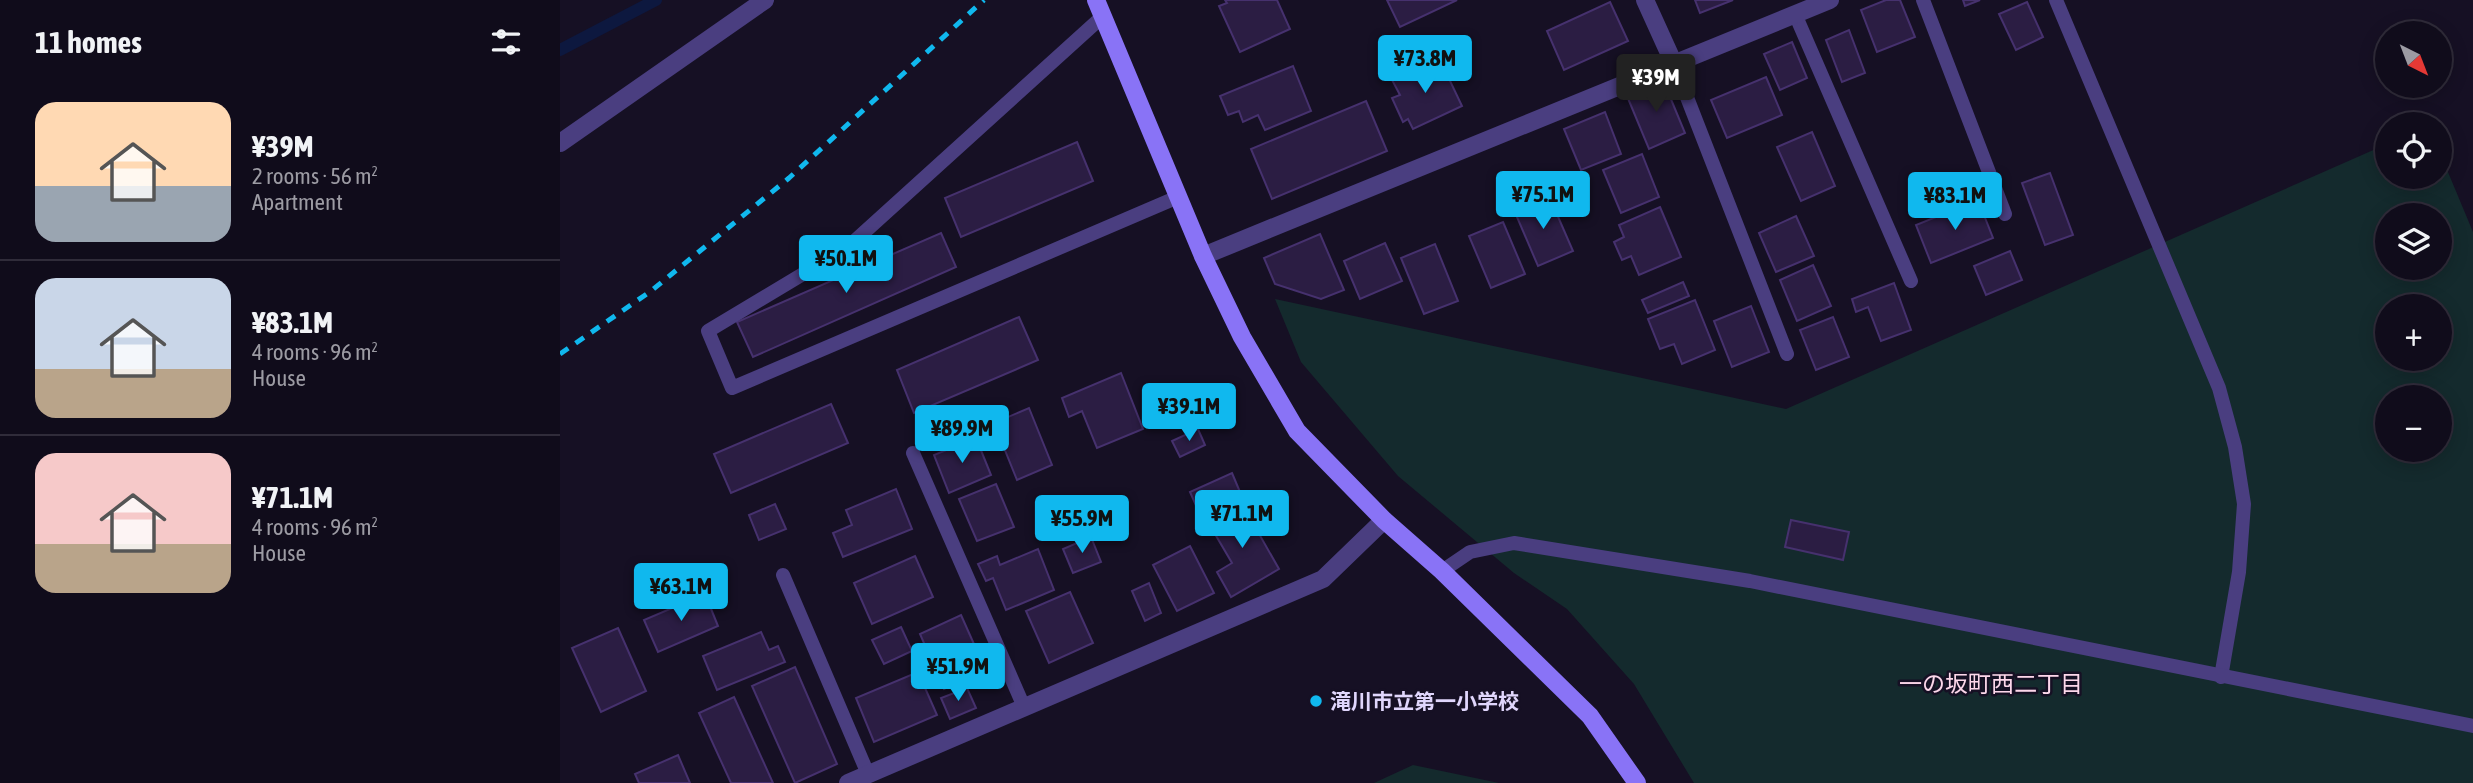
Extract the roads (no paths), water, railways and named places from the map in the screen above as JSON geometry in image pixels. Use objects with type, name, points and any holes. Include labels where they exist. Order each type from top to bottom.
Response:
[{"type":"street","points":[[560,142],[765,0]]},
{"type":"street","points":[[1645,0],[1674,64]]},
{"type":"street","points":[[1203,256],[1830,0]]},
{"type":"street","points":[[1099,8],[1203,256],[1242,337],[1297,431],[1384,520],[1443,571],[1590,716],[1637,783]]},
{"type":"street","points":[[848,783],[1323,579],[1384,520]]},
{"type":"lane","points":[[1923,0],[2005,214]]},
{"type":"lane","points":[[2056,0],[2219,388],[2235,447],[2244,504],[2239,572],[2221,677]]},
{"type":"lane","points":[[1099,8],[848,247],[708,331],[732,388],[1178,197]]},
{"type":"lane","points":[[1796,14],[1911,281]]},
{"type":"lane","points":[[1674,64],[1787,354]]},
{"type":"lane","points":[[913,453],[1024,707]]},
{"type":"lane","points":[[1443,571],[1470,552],[1514,543],[1750,581],[2473,726]]},
{"type":"lane","points":[[783,575],[868,775]]},
{"type":"waterway","points":[[560,50],[656,0]]},
{"type":"railway","points":[[560,354],[651,291],[789,178],[984,0]]},
{"type":"place","name":"滝川市立第一小学校","points":[[1316,701]]},
{"type":"district","name":"一の坂町西二丁目","points":[[1991,684]]}]
